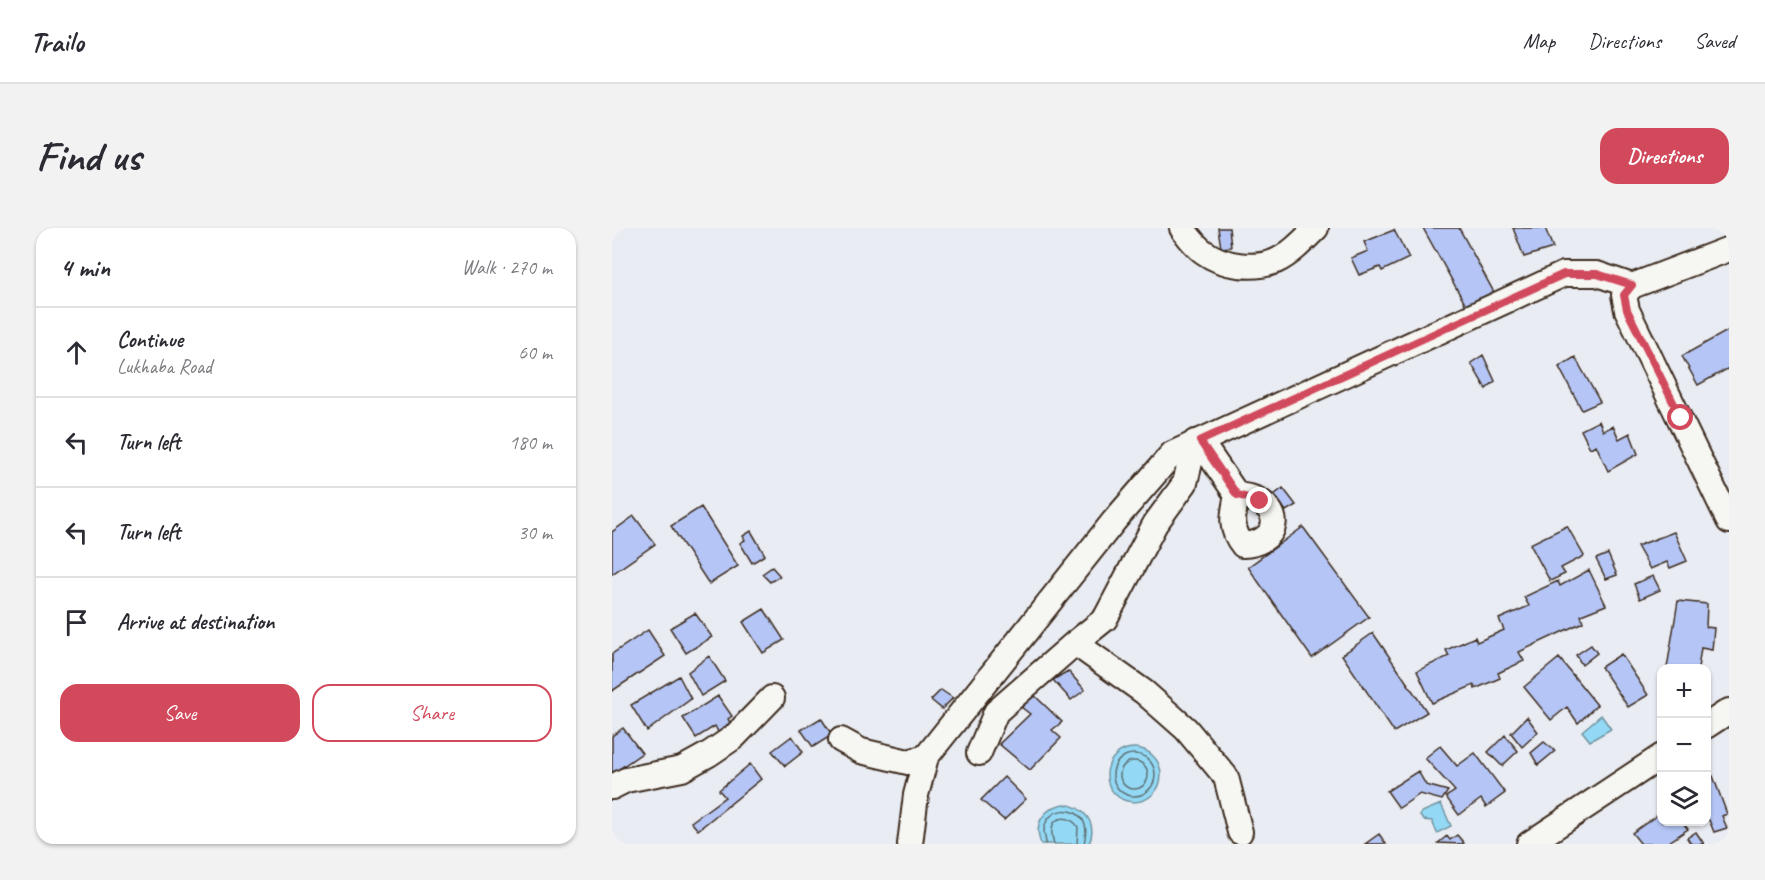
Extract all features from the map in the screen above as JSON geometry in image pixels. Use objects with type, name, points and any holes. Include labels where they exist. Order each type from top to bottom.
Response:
[{"type":"street","points":[[1182,228],[1202,252],[1220,261],[1246,266],[1278,260],[1295,249],[1316,228]]},
{"type":"street","points":[[1729,249],[1632,285],[1624,295],[1627,310],[1729,522]]},
{"type":"street","points":[[910,844],[916,795],[926,757],[1114,521],[1172,454],[1564,274],[1597,274],[1632,285]]},
{"type":"street","points":[[1198,441],[1237,495]]},
{"type":"street","points":[[979,753],[996,712],[1105,619],[1155,524],[1185,483],[1198,441]]},
{"type":"street","points":[[1075,643],[1144,692],[1186,729],[1226,777],[1240,831]]},
{"type":"street","points":[[612,787],[627,780],[682,769],[734,738],[772,698]]},
{"type":"street","points":[[1711,723],[1729,711]]},
{"type":"street","points":[[841,740],[861,751],[908,762],[926,757]]},
{"type":"street","points":[[1529,844],[1657,759]]},
{"type":"water","points":[[1601,715],[1611,729],[1590,741],[1582,731]]},
{"type":"water","points":[[1129,748],[1139,748],[1149,752],[1157,760],[1161,775],[1157,790],[1149,798],[1139,802],[1129,802],[1119,798],[1111,790],[1107,780],[1107,770],[1111,760],[1119,752]]},
{"type":"water","points":[[1063,804],[1077,808],[1087,817],[1092,829],[1089,844],[1041,844],[1038,830],[1042,818],[1056,806]]},
{"type":"water","points":[[1441,804],[1451,826],[1437,833],[1432,821],[1423,820],[1420,816],[1422,812]]},
{"type":"building","points":[[1218,228],[1229,228],[1231,247],[1221,248]]},
{"type":"building","points":[[1423,228],[1459,228],[1497,298],[1469,311]]},
{"type":"building","points":[[1513,228],[1545,228],[1553,248],[1524,257]]},
{"type":"building","points":[[1394,230],[1409,258],[1382,271],[1380,267],[1359,275],[1351,258],[1368,251],[1364,242]]},
{"type":"building","points":[[1729,330],[1729,368],[1698,385],[1682,356]]},
{"type":"building","points":[[1483,355],[1495,381],[1486,389],[1471,363]]},
{"type":"building","points":[[1575,357],[1600,402],[1582,410],[1559,367]]},
{"type":"building","points":[[1599,421],[1603,431],[1613,426],[1619,439],[1630,433],[1638,454],[1608,471],[1596,445],[1590,448],[1581,430]]},
{"type":"building","points":[[1283,488],[1296,505],[1286,511],[1274,495]]},
{"type":"building","points":[[701,507],[738,566],[709,584],[671,526]]},
{"type":"building","points":[[634,516],[655,544],[612,574],[612,532]]},
{"type":"building","points":[[1567,526],[1584,556],[1561,568],[1565,574],[1550,581],[1530,544]]},
{"type":"building","points":[[1303,527],[1369,617],[1312,658],[1248,567]]},
{"type":"building","points":[[751,531],[765,555],[752,563],[740,543],[745,540],[743,536]]},
{"type":"building","points":[[1674,532],[1687,561],[1670,568],[1667,562],[1650,569],[1637,546]]},
{"type":"building","points":[[1608,554],[1617,575],[1606,579],[1596,559]]},
{"type":"building","points":[[772,567],[780,576],[770,582],[762,574]]},
{"type":"building","points":[[1589,570],[1606,605],[1581,615],[1583,622],[1519,652],[1524,661],[1498,673],[1500,678],[1475,689],[1474,685],[1432,703],[1417,671],[1449,656],[1446,650],[1475,637],[1477,642],[1504,630],[1499,619],[1529,606],[1524,597],[1558,581],[1560,586]]},
{"type":"building","points":[[1653,576],[1660,590],[1640,599],[1634,584]]},
{"type":"building","points":[[1678,601],[1707,604],[1706,627],[1714,628],[1712,650],[1701,648],[1699,664],[1668,664]]},
{"type":"building","points":[[764,609],[784,640],[763,653],[743,622]]},
{"type":"building","points":[[695,613],[712,637],[686,653],[670,628]]},
{"type":"building","points":[[648,630],[665,656],[612,691],[612,654]]},
{"type":"building","points":[[1373,633],[1427,712],[1394,732],[1342,655]]},
{"type":"building","points":[[1591,645],[1597,653],[1582,665],[1576,655]]},
{"type":"building","points":[[1621,654],[1648,695],[1628,707],[1601,667]]},
{"type":"building","points":[[709,656],[725,681],[701,696],[688,672]]},
{"type":"building","points":[[1559,658],[1597,705],[1578,723],[1567,707],[1551,720],[1524,687]]},
{"type":"building","points":[[1068,671],[1085,690],[1071,700],[1053,680]]},
{"type":"building","points":[[679,676],[691,699],[647,731],[631,705]]},
{"type":"building","points":[[941,690],[953,698],[942,709],[931,700]]},
{"type":"building","points":[[1034,695],[1062,722],[1052,730],[1061,738],[1030,770],[999,744],[1030,714],[1021,707]]},
{"type":"building","points":[[718,696],[732,716],[728,719],[733,727],[719,734],[715,726],[696,738],[683,718]]},
{"type":"building","points":[[1527,717],[1538,732],[1522,747],[1511,733]]},
{"type":"building","points":[[821,718],[832,735],[813,747],[801,730]]},
{"type":"building","points":[[623,728],[642,753],[612,774],[612,736]]},
{"type":"building","points":[[1505,735],[1518,751],[1502,766],[1488,752]]},
{"type":"building","points":[[792,736],[803,752],[785,766],[772,751]]},
{"type":"building","points":[[1544,742],[1555,751],[1538,765],[1531,753]]},
{"type":"building","points":[[1440,746],[1457,766],[1475,753],[1505,793],[1486,807],[1481,799],[1459,815],[1446,797],[1455,791],[1425,758]]},
{"type":"building","points":[[750,764],[761,779],[698,830],[691,822],[725,797],[719,790]]},
{"type":"building","points":[[1418,771],[1426,785],[1448,791],[1442,800],[1420,794],[1399,808],[1387,791]]},
{"type":"building","points":[[1713,776],[1727,814],[1722,816],[1727,828],[1714,832],[1711,825],[1711,777]]},
{"type":"building","points":[[1004,777],[1026,799],[1004,820],[981,800]]},
{"type":"building","points":[[1657,816],[1657,826],[1685,826],[1688,829],[1666,844],[1641,844],[1632,833]]},
{"type":"building","points":[[1696,832],[1704,844],[1691,844],[1687,838]]},
{"type":"building","points":[[1379,834],[1386,844],[1365,844]]},
{"type":"building","points":[[1457,835],[1464,843],[1438,843],[1447,836],[1450,840]]},
{"type":"route","points":[[1260,501],[1237,495],[1200,441],[1564,274],[1597,274],[1632,285],[1624,295],[1627,310],[1681,418]]}]
